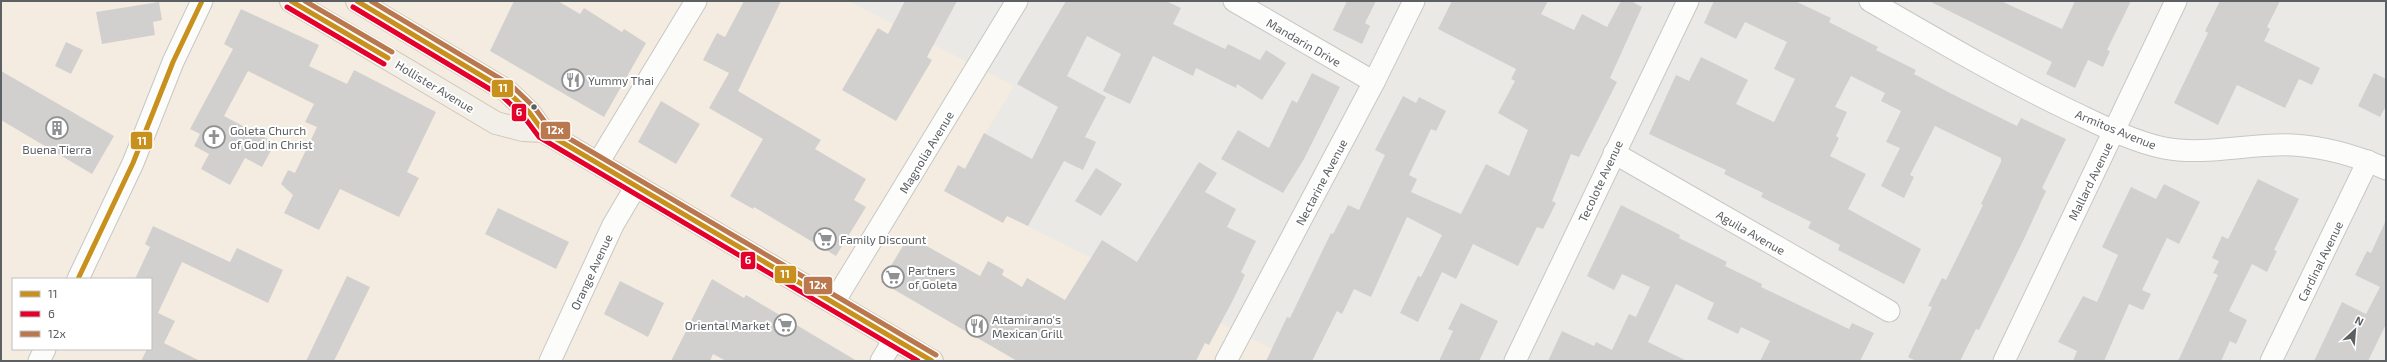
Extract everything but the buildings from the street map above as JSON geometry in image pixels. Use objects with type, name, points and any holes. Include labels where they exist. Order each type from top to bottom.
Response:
[{"type":"main road","name":"Hollister Avenue","points":[[291,1],[496,123],[523,130],[542,131]]},
{"type":"main road","name":"Hollister Avenue","points":[[357,1],[506,91],[529,112],[542,131],[932,361]]},
{"type":"street","points":[[78,278],[133,163],[171,68],[202,1]]},
{"type":"street","points":[[598,163],[696,1]]},
{"type":"street","name":"Magnolia Avenue","points":[[834,302],[1016,1]]},
{"type":"street","name":"Mandarin Drive","points":[[1234,1],[1374,82]]},
{"type":"street","name":"Nectarine Avenue","points":[[1226,361],[1374,82],[1414,1]]},
{"type":"street","name":"Tecolote Avenue","points":[[1515,361],[1688,1]]},
{"type":"street","name":"Armitos Avenue","points":[[1870,1],[2019,86],[2114,131],[2164,148],[2200,150],[2293,145],[2336,151],[2377,165]]},
{"type":"street","name":"Mallard Avenue","points":[[2004,361],[2176,1]]},
{"type":"street","name":"Aguila Avenue","points":[[1614,153],[1889,311]]},
{"type":"street","name":"Cardinal Avenue","points":[[2271,361],[2377,165]]},
{"type":"street","name":"Orange Avenue","points":[[550,361],[613,225],[636,186]]},
{"type":"street","points":[[881,361],[894,338]]},
{"type":"street","points":[[39,361],[44,350]]},
{"type":"shaded area","points":[[1,1],[848,1],[1014,86],[952,188],[1296,361],[1,361]]},
{"type":"transit line","name":"11","points":[[78,278],[133,163],[173,62],[202,1]]},
{"type":"transit line","name":"11","points":[[291,1],[388,58]]},
{"type":"transit line","name":"12x","points":[[305,1],[392,52]]},
{"type":"transit line","name":"11","points":[[357,1],[507,91],[529,112],[543,131],[932,361]]},
{"type":"transit line","name":"12x","points":[[371,1],[511,85],[534,107],[548,126],[936,355]]},
{"type":"transit line","name":"6","points":[[287,7],[384,64]]},
{"type":"transit line","name":"6","points":[[353,7],[503,97],[524,117],[539,137],[918,361]]},
{"type":"place","name":"Yummy Thai","points":[[573,80]]},
{"type":"place","name":"Buena Tierra","points":[[57,128]]},
{"type":"place","name":"Goleta Church of God in Christ","points":[[214,137]]},
{"type":"place","name":"Family Discount","points":[[825,239]]},
{"type":"place","name":"Partners of Goleta","points":[[893,277]]},
{"type":"place","name":"Oriental Market","points":[[785,325]]},
{"type":"place","name":"Altamirano's Mexican Grill","points":[[977,326]]}]
